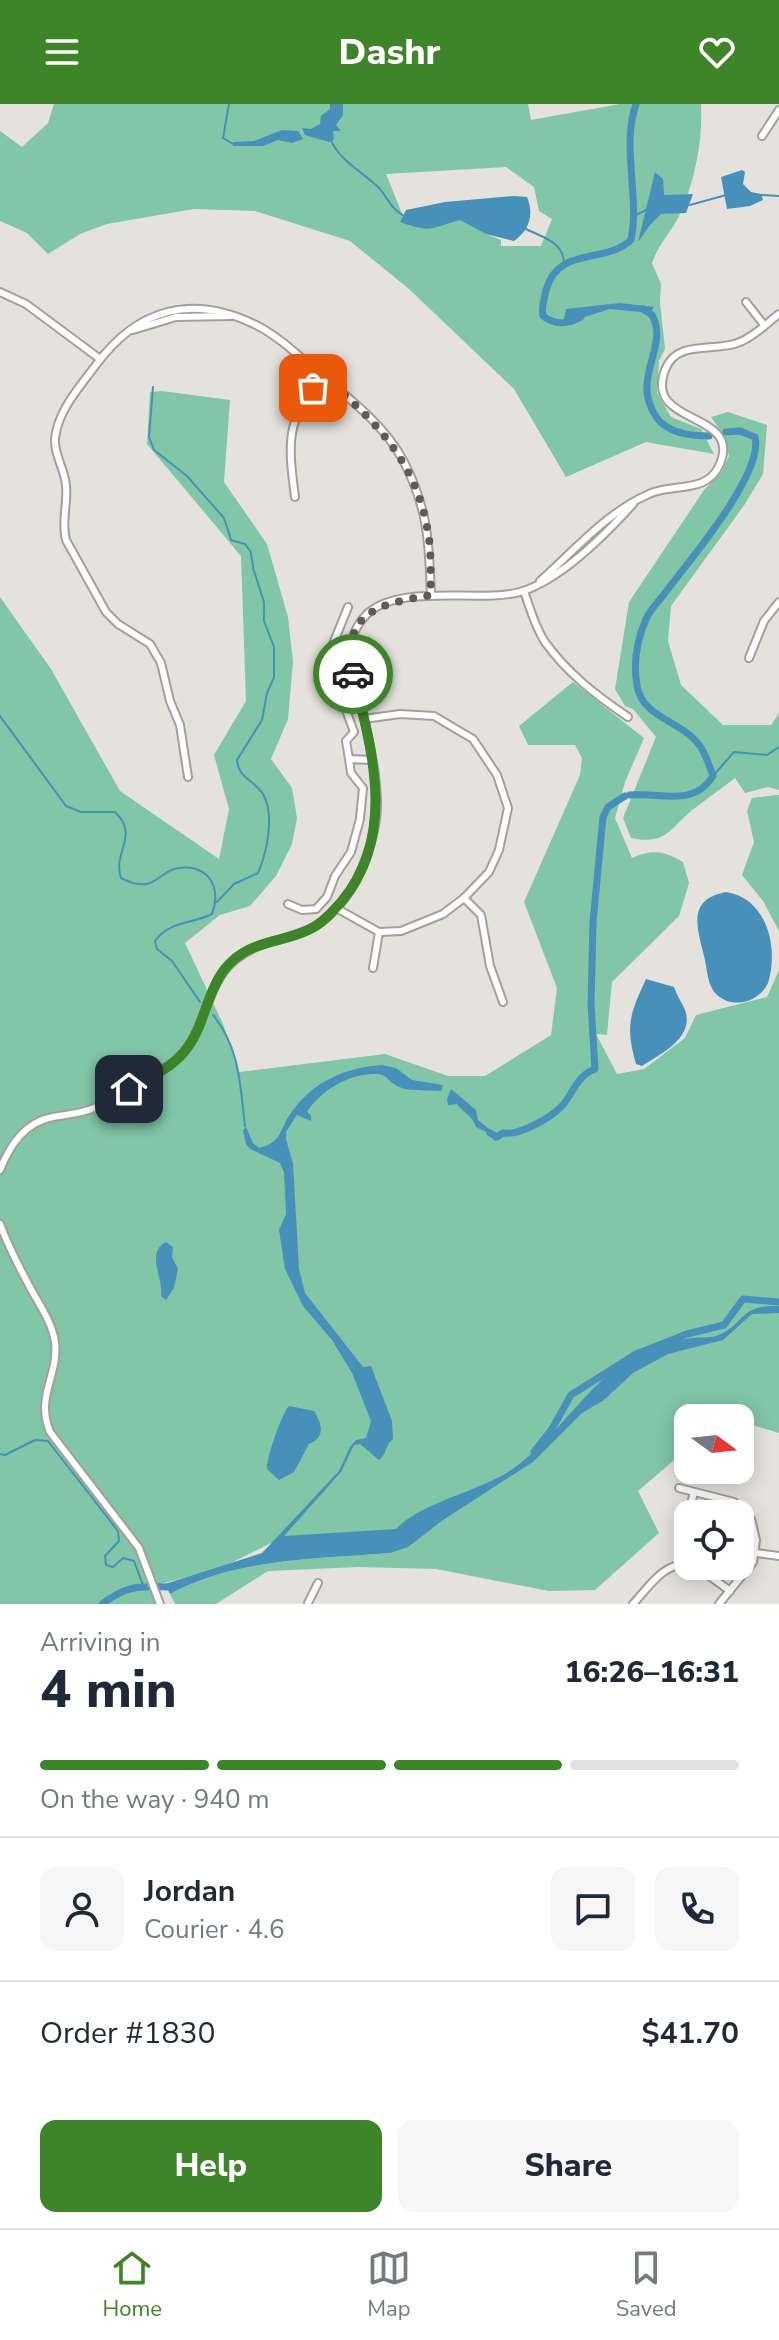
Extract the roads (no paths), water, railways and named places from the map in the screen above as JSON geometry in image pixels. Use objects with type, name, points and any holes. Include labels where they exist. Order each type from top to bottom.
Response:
[{"type":"street","points":[[762,136],[779,110]]},
{"type":"street","points":[[0,292],[26,304],[100,359]]},
{"type":"street","points":[[746,302],[764,325]]},
{"type":"street","points":[[188,777],[180,725],[170,701],[161,663],[150,644],[118,624],[106,612],[64,535],[66,489],[56,454],[56,431],[68,406],[112,344],[157,313],[170,310],[231,316],[257,325],[365,412],[402,458],[427,525],[431,595]]},
{"type":"street","points":[[0,1170],[16,1140],[29,1127],[44,1119],[102,1105],[173,1062],[189,1046],[224,970],[270,940],[307,931],[336,908],[353,886],[373,836],[377,801],[372,760],[350,659],[355,631],[372,610],[396,601],[431,595],[497,595],[524,591],[544,582],[614,525],[633,504],[661,489],[702,484],[715,473],[721,460],[722,446],[714,430],[703,421],[677,411],[667,401],[662,387],[667,366],[685,350],[736,344],[779,314]]},
{"type":"street","points":[[295,497],[291,430],[304,401],[323,377]]},
{"type":"street","points":[[524,591],[546,643],[590,691],[628,717]]},
{"type":"street","points":[[749,658],[764,621],[779,602]]},
{"type":"street","points":[[288,904],[302,910],[320,906],[351,852],[363,798],[363,788],[351,773],[346,741],[354,732],[346,710],[333,644],[348,607]]},
{"type":"street","points":[[336,908],[379,932],[401,931],[443,914],[489,872],[499,850],[508,808],[497,775],[473,739],[434,716],[400,714],[364,719]]},
{"type":"street","points":[[349,759],[372,760]]},
{"type":"street","points":[[464,898],[481,915],[490,966],[503,1002]]},
{"type":"street","points":[[373,968],[379,932]]},
{"type":"street","points":[[0,1224],[15,1261],[47,1318],[55,1341],[54,1366],[44,1400],[50,1432],[139,1548],[160,1604]]},
{"type":"street","points":[[679,1488],[734,1502],[748,1514],[754,1529],[756,1553],[748,1570],[719,1604]]},
{"type":"street","points":[[692,1500],[694,1492]]},
{"type":"street","points":[[756,1553],[779,1556]]},
{"type":"street","points":[[633,1604],[666,1569],[674,1565]]},
{"type":"street","points":[[715,1580],[730,1591]]},
{"type":"street","points":[[306,1604],[318,1583]]},
{"type":"water","points":[[330,104],[343,104],[343,115],[336,125],[341,131],[333,131],[334,139],[329,142],[305,135],[302,128],[311,129],[320,124],[321,116],[330,109]]},
{"type":"water","points":[[282,130],[298,131],[303,139],[292,143],[278,140],[263,146],[233,146],[233,142],[254,141]]},
{"type":"water","points":[[742,170],[745,172],[743,184],[751,192],[761,194],[763,200],[750,206],[727,209],[721,177]]},
{"type":"water","points":[[655,172],[663,179],[664,195],[693,194],[686,213],[661,214],[638,242]]},
{"type":"water","points":[[527,197],[530,215],[524,232],[514,241],[486,234],[460,220],[430,228],[400,222],[406,210],[445,202]]},
{"type":"water","points":[[620,303],[654,307],[650,313],[610,309],[575,320],[564,319],[566,309]]},
{"type":"water","points":[[726,892],[740,896],[751,904],[760,914],[770,940],[772,955],[768,983],[758,995],[745,1002],[730,1002],[713,991],[698,927],[699,909],[704,902]]},
{"type":"water","points":[[646,979],[674,987],[687,1020],[681,1037],[642,1066],[636,1064],[630,1029],[633,1011]]},
{"type":"water","points":[[382,1065],[396,1068],[412,1080],[443,1085],[441,1091],[402,1088],[380,1074],[356,1076],[337,1084],[313,1104],[307,1112],[311,1115],[311,1121],[297,1115],[286,1132],[286,1139],[293,1164],[299,1269],[305,1293],[363,1367],[371,1366],[392,1421],[393,1439],[379,1460],[360,1444],[354,1445],[341,1472],[284,1536],[396,1529],[420,1511],[514,1468],[545,1441],[602,1380],[634,1356],[670,1343],[716,1336],[748,1312],[766,1306],[779,1306],[779,1313],[752,1314],[723,1340],[668,1354],[633,1373],[604,1400],[582,1413],[533,1462],[443,1520],[408,1547],[390,1553],[250,1567],[222,1573],[170,1594],[165,1584],[262,1553],[339,1471],[356,1440],[366,1438],[371,1421],[352,1373],[332,1340],[303,1306],[285,1269],[279,1230],[286,1214],[284,1172],[280,1163],[250,1149],[243,1130],[246,1127],[253,1143],[259,1148],[267,1145],[277,1139],[287,1119],[309,1092],[343,1073]]},
{"type":"water","points":[[451,1089],[476,1110],[478,1120],[498,1136],[495,1141],[476,1127],[457,1104],[448,1105]]},
{"type":"water","points":[[166,1242],[173,1247],[172,1257],[178,1269],[174,1288],[166,1300],[161,1296],[156,1259],[160,1247]]},
{"type":"water","points":[[289,1406],[314,1411],[321,1430],[318,1438],[309,1444],[294,1472],[279,1480],[267,1469],[267,1464]]},
{"type":"waterway","points":[[229,104],[223,138],[233,144]]},
{"type":"waterway","points":[[581,317],[562,323],[543,316],[546,290],[552,276],[571,261],[608,252],[631,240],[630,137],[636,104]]},
{"type":"waterway","points":[[330,138],[345,159],[379,188],[404,216]]},
{"type":"waterway","points":[[690,205],[726,195]]},
{"type":"waterway","points":[[760,195],[779,196]]},
{"type":"waterway","points":[[634,216],[648,209]]},
{"type":"waterway","points":[[526,229],[557,246],[564,264]]},
{"type":"waterway","points":[[643,309],[652,315],[656,327],[648,377],[649,404],[667,427],[688,434],[709,436]]},
{"type":"waterway","points":[[153,387],[149,437],[154,450],[187,476],[224,518],[231,540],[245,544],[251,552],[264,602],[264,621],[274,647],[274,677],[267,693],[262,720],[237,760],[240,771],[259,789],[267,803],[267,844],[258,873],[234,884],[217,902]]},
{"type":"waterway","points":[[630,795],[686,795],[705,786],[713,776],[697,742],[645,703],[637,685],[636,660],[640,635],[648,615],[708,538],[748,472],[755,453],[755,437],[740,431],[726,432]]},
{"type":"waterway","points":[[0,716],[66,806],[81,812],[115,812],[122,820],[126,836],[120,860],[121,878],[146,884],[170,870],[185,867],[203,872],[209,878],[215,894],[212,914],[174,926],[155,941],[157,949],[172,961],[200,1002]]},
{"type":"waterway","points":[[713,776],[734,752],[767,755],[779,747]]},
{"type":"waterway","points":[[490,1133],[497,1137],[542,1121],[561,1107],[579,1080],[595,1069],[591,1004],[593,922],[603,817],[608,807],[625,796]]},
{"type":"waterway","points":[[213,1015],[234,1054],[245,1126]]},
{"type":"waterway","points":[[534,1452],[552,1429],[571,1395],[636,1354],[687,1334],[724,1325],[743,1299],[779,1302]]},
{"type":"waterway","points":[[0,1454],[5,1455],[35,1440],[48,1441],[118,1531],[119,1541],[105,1556],[106,1565],[113,1567],[123,1558],[134,1561],[143,1585]]},
{"type":"waterway","points":[[102,1604],[128,1589],[173,1587]]}]
